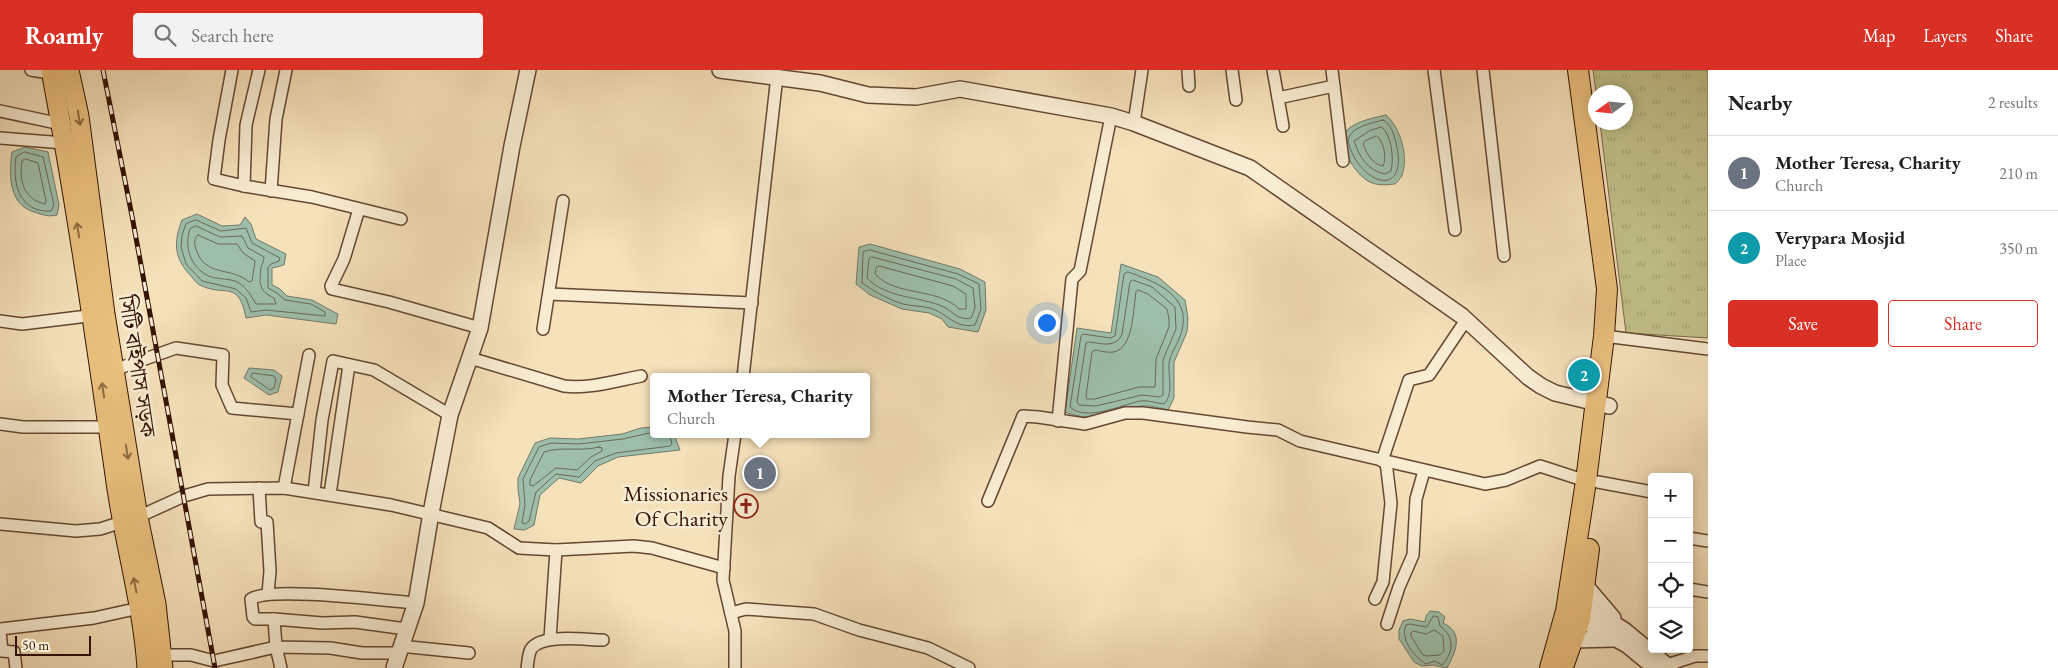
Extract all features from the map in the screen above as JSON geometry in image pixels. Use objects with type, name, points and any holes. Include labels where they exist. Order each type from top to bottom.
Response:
[{"type":"highway","points":[[1578,70],[1611,337]]},
{"type":"highway","points":[[1591,70],[1593,85]]},
{"type":"highway","points":[[1563,668],[1572,640],[1617,281],[1599,130]]},
{"type":"highway","points":[[1550,668],[1576,603]]},
{"type":"main road","points":[[60,72],[61,124],[64,143],[99,315],[108,427],[162,662]]},
{"type":"main road","name":"সিটি বাইপাস সড়ক","points":[[60,72],[79,116],[99,315],[114,370],[130,520]]},
{"type":"main road","points":[[146,668],[148,606]]},
{"type":"street","points":[[31,70],[60,72]]},
{"type":"street","points":[[232,70],[218,140],[214,179],[312,197],[402,219]]},
{"type":"street","points":[[244,186],[246,125],[259,70]]},
{"type":"street","points":[[271,190],[276,119],[286,70]]},
{"type":"street","points":[[398,656],[416,603],[430,513],[450,415],[480,328],[512,146],[528,70]]},
{"type":"street","points":[[720,70],[820,83],[868,95],[916,97],[960,89],[1111,116],[1134,123],[1250,168],[1466,320],[1541,386],[1556,393],[1602,404]]},
{"type":"street","points":[[1134,123],[1142,70]]},
{"type":"street","points":[[1188,70],[1189,86]]},
{"type":"street","points":[[1232,70],[1236,100]]},
{"type":"street","points":[[1273,70],[1283,126]]},
{"type":"street","points":[[1332,70],[1343,161]]},
{"type":"street","points":[[1434,70],[1455,230]]},
{"type":"street","points":[[1483,70],[1504,256]]},
{"type":"street","points":[[743,373],[777,76]]},
{"type":"street","points":[[1278,98],[1334,86]]},
{"type":"street","points":[[0,111],[61,124]]},
{"type":"street","points":[[1058,421],[1072,279],[1080,271],[1111,116]]},
{"type":"street","points":[[0,138],[64,143]]},
{"type":"street","points":[[544,329],[563,201]]},
{"type":"street","points":[[359,209],[344,259],[331,286],[332,289],[389,302],[480,328]]},
{"type":"street","points":[[549,294],[752,303]]},
{"type":"street","points":[[0,321],[22,324],[99,315]]},
{"type":"street","points":[[1375,599],[1383,582],[1391,503],[1384,461],[1409,380],[1429,375],[1466,320]]},
{"type":"street","points":[[1611,337],[1708,349]]},
{"type":"street","points":[[114,370],[176,348],[223,355],[222,386],[232,408],[298,414]]},
{"type":"street","points":[[284,488],[309,355]]},
{"type":"street","points":[[470,358],[564,386],[586,387],[641,376]]},
{"type":"street","points":[[314,492],[322,420],[333,361],[374,370],[450,415]]},
{"type":"street","points":[[330,494],[349,365]]},
{"type":"street","points":[[988,501],[1024,416],[1038,416],[1058,421],[1085,424],[1098,422],[1125,413],[1151,414],[1247,428],[1278,430],[1300,441],[1485,484],[1506,480],[1540,466],[1592,481],[1648,491]]},
{"type":"street","points":[[0,424],[22,427],[108,427]]},
{"type":"street","points":[[734,438],[729,476],[723,580],[735,631],[734,668]]},
{"type":"street","points":[[1387,624],[1399,587],[1413,556],[1416,499],[1424,471]]},
{"type":"street","points":[[259,488],[261,522],[267,522],[270,571],[268,594]]},
{"type":"street","points":[[0,524],[76,532],[100,529],[130,520],[184,496],[208,489],[284,488],[330,494],[430,513],[488,528],[519,548],[556,550],[634,546],[652,548],[724,568]]},
{"type":"street","points":[[1693,539],[1708,541]]},
{"type":"street","points":[[550,639],[556,550]]},
{"type":"street","points":[[1693,590],[1708,592]]},
{"type":"street","points":[[406,630],[355,622],[322,623],[274,619],[259,621],[253,617],[252,599],[268,594],[324,595],[416,603]]},
{"type":"street","points":[[1576,603],[1619,635]]},
{"type":"street","points":[[1576,603],[1664,667],[1695,656],[1708,656]]},
{"type":"street","points":[[16,668],[14,652],[2,651],[0,631],[94,618],[148,606]]},
{"type":"street","points":[[731,613],[746,609],[814,614],[859,630],[928,648],[969,668]]},
{"type":"street","points":[[274,619],[276,647],[281,668]]},
{"type":"street","points":[[1572,640],[1619,635]]},
{"type":"street","points":[[527,668],[530,650],[535,644],[550,639],[603,640]]},
{"type":"street","points":[[162,662],[191,655],[214,661],[276,647],[330,648],[398,656],[469,653]]},
{"type":"green space","points":[[1593,70],[1708,70],[1708,338],[1626,333],[1601,130],[1633,130],[1633,85],[1595,85]]},
{"type":"water","points":[[1386,115],[1391,120],[1402,142],[1404,167],[1401,176],[1395,184],[1381,185],[1374,184],[1363,178],[1353,166],[1345,151],[1343,136],[1350,128],[1365,120]]},
{"type":"water","points":[[25,147],[48,152],[59,205],[57,215],[43,215],[25,208],[15,195],[11,179],[12,152]]},
{"type":"water","points":[[197,214],[222,226],[240,225],[245,217],[251,224],[256,239],[286,254],[284,265],[272,268],[272,285],[280,289],[287,296],[312,300],[338,314],[336,324],[266,315],[246,318],[243,306],[235,293],[209,289],[198,284],[182,264],[176,243],[182,220]]},
{"type":"water","points":[[870,244],[960,269],[985,282],[986,310],[978,332],[948,327],[942,319],[929,313],[902,309],[870,295],[856,284],[859,247]]},
{"type":"water","points":[[1121,264],[1158,277],[1185,300],[1188,318],[1187,332],[1174,362],[1174,398],[1168,410],[1141,406],[1095,417],[1065,412],[1077,328],[1111,333]]},
{"type":"water","points":[[249,368],[274,370],[282,376],[278,392],[269,395],[244,378]]},
{"type":"water","points":[[650,427],[650,438],[676,438],[680,450],[618,457],[598,466],[581,483],[559,478],[540,495],[534,525],[525,530],[514,529],[520,504],[518,478],[535,443],[550,438],[578,439],[622,434]]},
{"type":"water","points":[[1430,611],[1439,612],[1445,617],[1443,623],[1450,627],[1456,638],[1455,650],[1447,668],[1433,665],[1422,666],[1414,662],[1399,639],[1399,630],[1403,621],[1410,619],[1425,622],[1426,616]]},
{"type":"railway","points":[[103,70],[132,216],[215,668]]},
{"type":"place","name":"Verypara Mosjid","points":[[1584,375]]},
{"type":"place","name":"Mother Teresa, Charity","points":[[760,473]]},
{"type":"place","name":"Missionaries Of Charity","points":[[746,506]]}]
